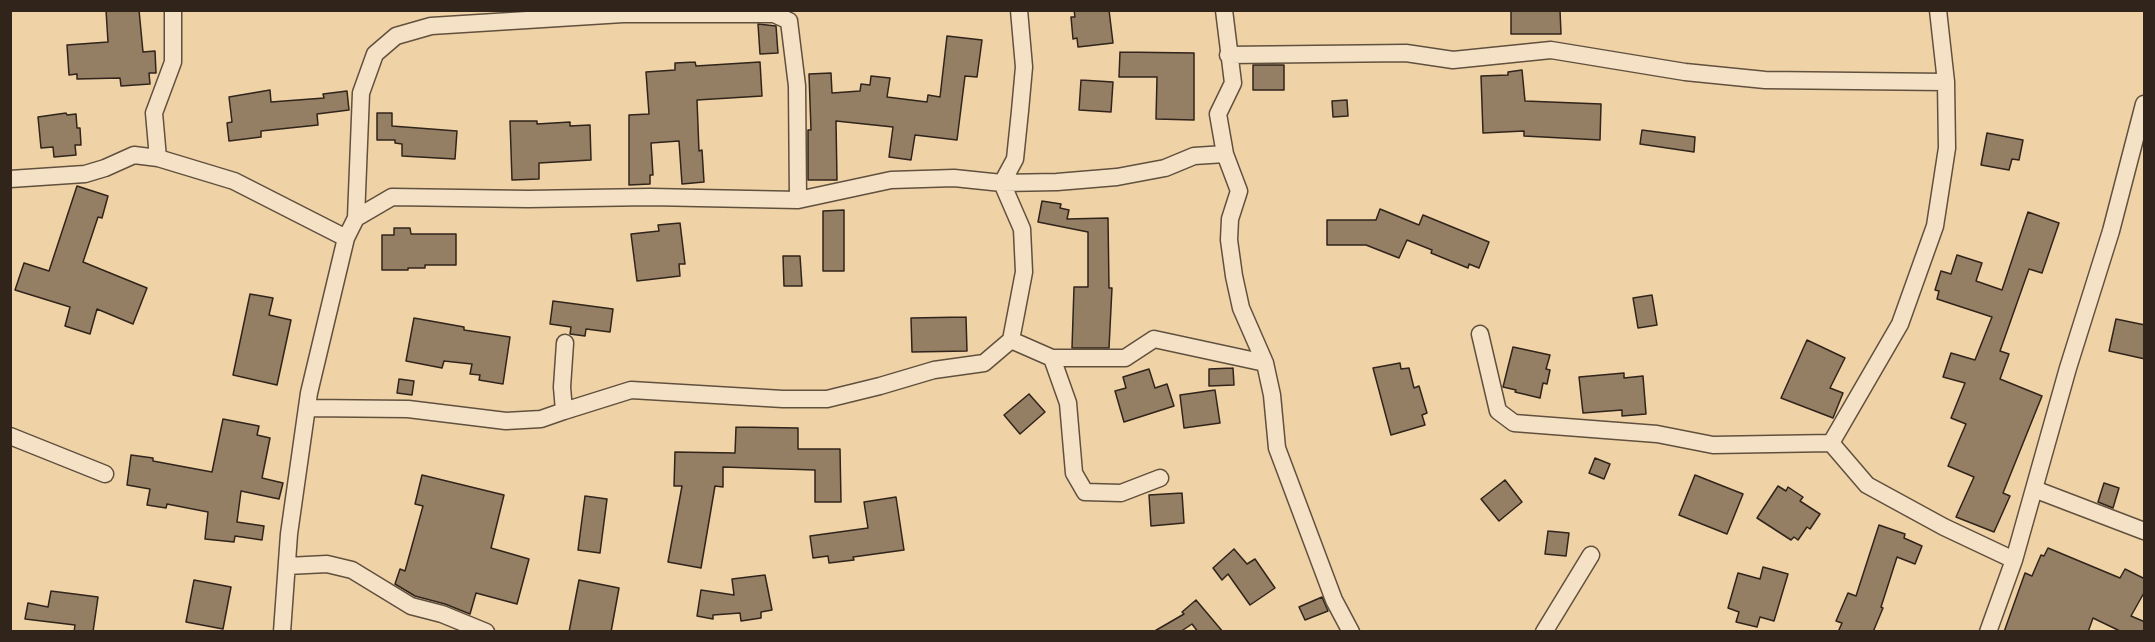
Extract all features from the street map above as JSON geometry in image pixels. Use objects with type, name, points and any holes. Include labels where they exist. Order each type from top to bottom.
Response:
[{"type":"street","points":[[158,158],[154,113],[173,62],[173,10]]},
{"type":"street","points":[[1002,183],[1015,159],[1020,111],[1023,67],[1019,10]]},
{"type":"street","points":[[1224,10],[1233,83],[1218,114],[1225,154],[1239,191],[1230,219],[1229,240],[1234,276],[1241,308],[1264,363],[1272,395],[1277,448],[1334,600],[1351,632]]},
{"type":"street","points":[[1832,443],[1900,324],[1935,226],[1947,148],[1946,82],[1938,10]]},
{"type":"street","points":[[282,632],[289,534],[309,393],[346,238],[356,218],[361,93],[375,54],[396,36],[431,26],[623,12],[774,14],[789,21],[797,86],[798,200]]},
{"type":"street","points":[[1228,55],[1406,52],[1453,60],[1551,50],[1685,72],[1765,80],[1946,82]]},
{"type":"street","points":[[1988,632],[2014,560],[2068,369],[2111,231],[2145,104]]},
{"type":"street","points":[[356,218],[392,197],[528,200],[650,197],[798,200],[891,180],[954,178],[1002,183],[1058,182],[1117,177],[1165,168],[1194,156],[1225,154]]},
{"type":"street","points":[[10,178],[85,174],[134,155],[158,158],[234,181],[346,238]]},
{"type":"street","points":[[307,408],[408,409],[506,421],[541,418],[631,390],[783,399],[827,399],[934,370],[984,363],[1011,340],[1024,272],[1022,230],[1002,183]]},
{"type":"street","points":[[1480,334],[1498,411],[1514,423],[1657,434],[1713,445],[1832,443]]},
{"type":"street","points":[[1011,340],[1052,358],[1125,358],[1154,339],[1264,363]]},
{"type":"street","points":[[564,411],[562,387],[565,343]]},
{"type":"street","points":[[1052,358],[1068,403],[1074,473],[1085,492],[1121,493],[1160,478]]},
{"type":"street","points":[[10,436],[105,474]]},
{"type":"street","points":[[1832,443],[1867,485],[1944,527],[2014,560]]},
{"type":"street","points":[[2034,489],[2145,531]]},
{"type":"street","points":[[1544,632],[1591,555]]},
{"type":"street","points":[[287,566],[327,564],[352,570],[411,606],[442,614],[486,632]]},
{"type":"building","points":[[106,10],[139,10],[143,52],[155,51],[156,73],[149,73],[150,84],[121,86],[120,78],[77,79],[77,74],[69,75],[67,45],[108,42]]},
{"type":"building","points":[[1074,10],[1109,10],[1113,43],[1078,47],[1077,38],[1073,39],[1071,17],[1075,17]]},
{"type":"building","points":[[1511,10],[1560,10],[1561,34],[1511,34]]},
{"type":"building","points":[[758,24],[776,26],[778,53],[760,54]]},
{"type":"building","points":[[947,36],[982,40],[977,77],[965,76],[957,140],[915,135],[911,160],[889,157],[893,127],[836,121],[837,180],[808,180],[808,130],[811,130],[809,74],[831,73],[832,93],[860,91],[861,84],[870,85],[871,76],[890,78],[887,97],[927,102],[928,95],[940,97]]},
{"type":"building","points":[[1120,52],[1194,53],[1194,120],[1156,119],[1157,77],[1119,77]]},
{"type":"building","points":[[695,62],[696,66],[760,62],[762,96],[697,100],[699,151],[702,150],[704,182],[682,184],[679,141],[651,143],[653,175],[650,175],[650,184],[629,185],[629,115],[649,114],[646,72],[675,70],[675,63]]},
{"type":"building","points":[[1253,65],[1284,65],[1284,90],[1253,90]]},
{"type":"building","points":[[1522,70],[1525,101],[1601,104],[1600,140],[1524,136],[1524,131],[1483,133],[1481,76],[1508,75],[1508,72]]},
{"type":"building","points":[[1081,80],[1113,82],[1111,112],[1079,110]]},
{"type":"building","points":[[270,90],[271,102],[324,98],[323,94],[347,91],[349,110],[317,114],[318,125],[261,131],[261,137],[229,141],[227,123],[232,122],[229,97]]},
{"type":"building","points":[[1347,100],[1348,116],[1333,117],[1332,101]]},
{"type":"building","points":[[66,113],[67,115],[76,114],[81,145],[75,145],[76,155],[54,157],[53,147],[41,148],[38,117]]},
{"type":"building","points":[[377,113],[392,113],[392,126],[457,131],[455,159],[402,156],[402,144],[395,143],[395,140],[377,140]]},
{"type":"building","points":[[510,121],[537,121],[537,124],[570,122],[570,126],[590,125],[591,160],[539,163],[539,179],[512,180]]},
{"type":"building","points":[[1642,130],[1695,137],[1694,152],[1640,144]]},
{"type":"building","points":[[1987,133],[2023,140],[2019,160],[2012,159],[2009,170],[1981,165]]},
{"type":"building","points":[[77,186],[108,196],[102,218],[98,217],[83,262],[147,288],[133,324],[97,309],[90,334],[65,326],[70,307],[15,290],[24,263],[49,271]]},
{"type":"building","points":[[1042,201],[1061,204],[1060,208],[1069,210],[1067,219],[1108,218],[1109,288],[1112,288],[1109,348],[1072,348],[1074,287],[1088,287],[1088,232],[1038,222]]},
{"type":"building","points":[[1380,209],[1419,225],[1423,215],[1489,242],[1479,268],[1469,264],[1468,268],[1431,253],[1432,250],[1407,240],[1399,258],[1366,245],[1327,245],[1327,220],[1376,220]]},
{"type":"building","points":[[844,210],[844,271],[823,271],[823,211]]},
{"type":"building","points":[[2028,212],[2059,223],[2042,273],[2029,269],[2000,351],[2009,354],[2000,379],[2042,396],[2003,493],[2010,496],[1994,532],[1956,517],[1974,477],[1948,466],[1966,424],[1951,418],[1965,383],[1943,377],[1951,353],[1975,360],[1992,317],[1937,299],[1939,291],[1935,290],[1941,271],[1951,274],[1957,255],[1982,263],[1976,281],[2002,290]]},
{"type":"building","points":[[680,223],[685,264],[679,264],[680,276],[637,281],[631,234],[659,231],[658,225]]},
{"type":"building","points":[[394,228],[410,228],[411,234],[456,234],[456,265],[425,265],[425,268],[408,268],[408,270],[382,270],[382,235],[394,235]]},
{"type":"building","points":[[783,256],[800,256],[802,286],[784,286]]},
{"type":"building","points":[[250,294],[273,298],[269,315],[291,320],[277,385],[233,375]]},
{"type":"building","points":[[1652,295],[1657,325],[1638,328],[1633,298]]},
{"type":"building","points":[[553,301],[613,309],[610,332],[586,329],[585,336],[570,334],[571,327],[550,324]]},
{"type":"building","points":[[966,317],[967,351],[912,352],[911,318]]},
{"type":"building","points":[[414,318],[464,327],[464,330],[510,337],[503,384],[479,380],[480,375],[470,374],[472,364],[444,361],[442,368],[406,361]]},
{"type":"building","points":[[2116,319],[2145,325],[2145,359],[2109,351]]},
{"type":"building","points":[[1807,340],[1845,358],[1830,388],[1843,393],[1833,418],[1781,398]]},
{"type":"building","points":[[1513,347],[1550,355],[1546,369],[1550,370],[1547,384],[1543,383],[1540,398],[1503,387]]},
{"type":"building","points":[[1400,363],[1401,369],[1409,368],[1414,388],[1419,386],[1427,413],[1422,415],[1425,425],[1391,435],[1373,368]]},
{"type":"building","points":[[1233,368],[1234,385],[1209,386],[1209,369]]},
{"type":"building","points":[[1149,369],[1155,388],[1167,384],[1174,406],[1124,422],[1115,391],[1126,388],[1123,377]]},
{"type":"building","points":[[1624,373],[1624,378],[1643,376],[1646,414],[1622,416],[1622,410],[1583,413],[1579,377]]},
{"type":"building","points":[[399,379],[414,381],[412,395],[397,393]]},
{"type":"building","points":[[1215,390],[1220,423],[1184,428],[1180,395]]},
{"type":"building","points":[[1029,394],[1045,412],[1020,434],[1004,415]]},
{"type":"building","points":[[223,419],[259,426],[257,435],[270,438],[262,478],[283,483],[279,499],[241,491],[237,522],[264,526],[262,540],[235,536],[234,542],[205,539],[208,512],[167,504],[166,508],[147,505],[150,489],[127,485],[131,455],[212,472]]},
{"type":"building","points":[[736,427],[798,428],[798,449],[840,449],[841,502],[815,502],[815,470],[723,467],[723,487],[715,486],[701,568],[668,562],[682,486],[674,486],[675,452],[735,453]]},
{"type":"building","points":[[1595,458],[1610,464],[1604,479],[1589,473]]},
{"type":"building","points":[[422,475],[504,495],[491,548],[529,559],[517,604],[476,593],[470,614],[415,596],[395,584],[400,569],[405,571],[423,506],[415,504]]},
{"type":"building","points":[[1695,475],[1743,494],[1727,534],[1679,515]]},
{"type":"building","points":[[1505,480],[1522,502],[1499,521],[1481,499]]},
{"type":"building","points":[[2104,483],[2119,488],[2113,508],[2098,502]]},
{"type":"building","points":[[1778,486],[1786,491],[1788,487],[1803,497],[1800,501],[1820,514],[1810,529],[1807,527],[1798,540],[1794,537],[1791,540],[1757,518]]},
{"type":"building","points":[[1182,493],[1184,523],[1151,526],[1149,495]]},
{"type":"building","points":[[585,496],[607,499],[600,553],[578,550]]},
{"type":"building","points":[[896,497],[904,550],[853,557],[854,560],[829,563],[828,556],[813,558],[810,536],[868,528],[864,502]]},
{"type":"building","points":[[1879,525],[1905,534],[1904,538],[1922,546],[1915,564],[1897,557],[1881,607],[1883,608],[1873,632],[1838,632],[1842,623],[1836,621],[1848,593],[1856,596]]},
{"type":"building","points":[[1548,531],[1569,533],[1566,556],[1545,554]]},
{"type":"building","points":[[2048,548],[2120,578],[2125,569],[2145,579],[2145,591],[2131,616],[2145,622],[2145,632],[2122,632],[2093,618],[2088,632],[2004,632],[2025,573],[2032,576],[2041,555],[2044,556]]},
{"type":"building","points":[[1234,549],[1247,564],[1255,559],[1275,588],[1250,605],[1228,574],[1222,580],[1213,568]]},
{"type":"building","points":[[1763,567],[1788,574],[1774,621],[1760,617],[1757,627],[1736,622],[1739,612],[1728,608],[1738,573],[1760,579]]},
{"type":"building","points":[[765,575],[772,610],[761,612],[761,618],[741,621],[740,613],[713,615],[713,619],[697,616],[701,590],[734,595],[732,579]]},
{"type":"building","points":[[194,580],[231,587],[223,629],[186,622]]},
{"type":"building","points":[[579,580],[619,588],[611,632],[569,632]]},
{"type":"building","points":[[51,591],[98,597],[93,632],[74,632],[75,625],[25,619],[28,603],[48,607]]},
{"type":"building","points":[[1322,597],[1328,611],[1305,620],[1299,607]]},
{"type":"building","points":[[1196,600],[1223,632],[1198,632],[1192,624],[1180,632],[1153,632],[1184,614],[1182,612]]}]
